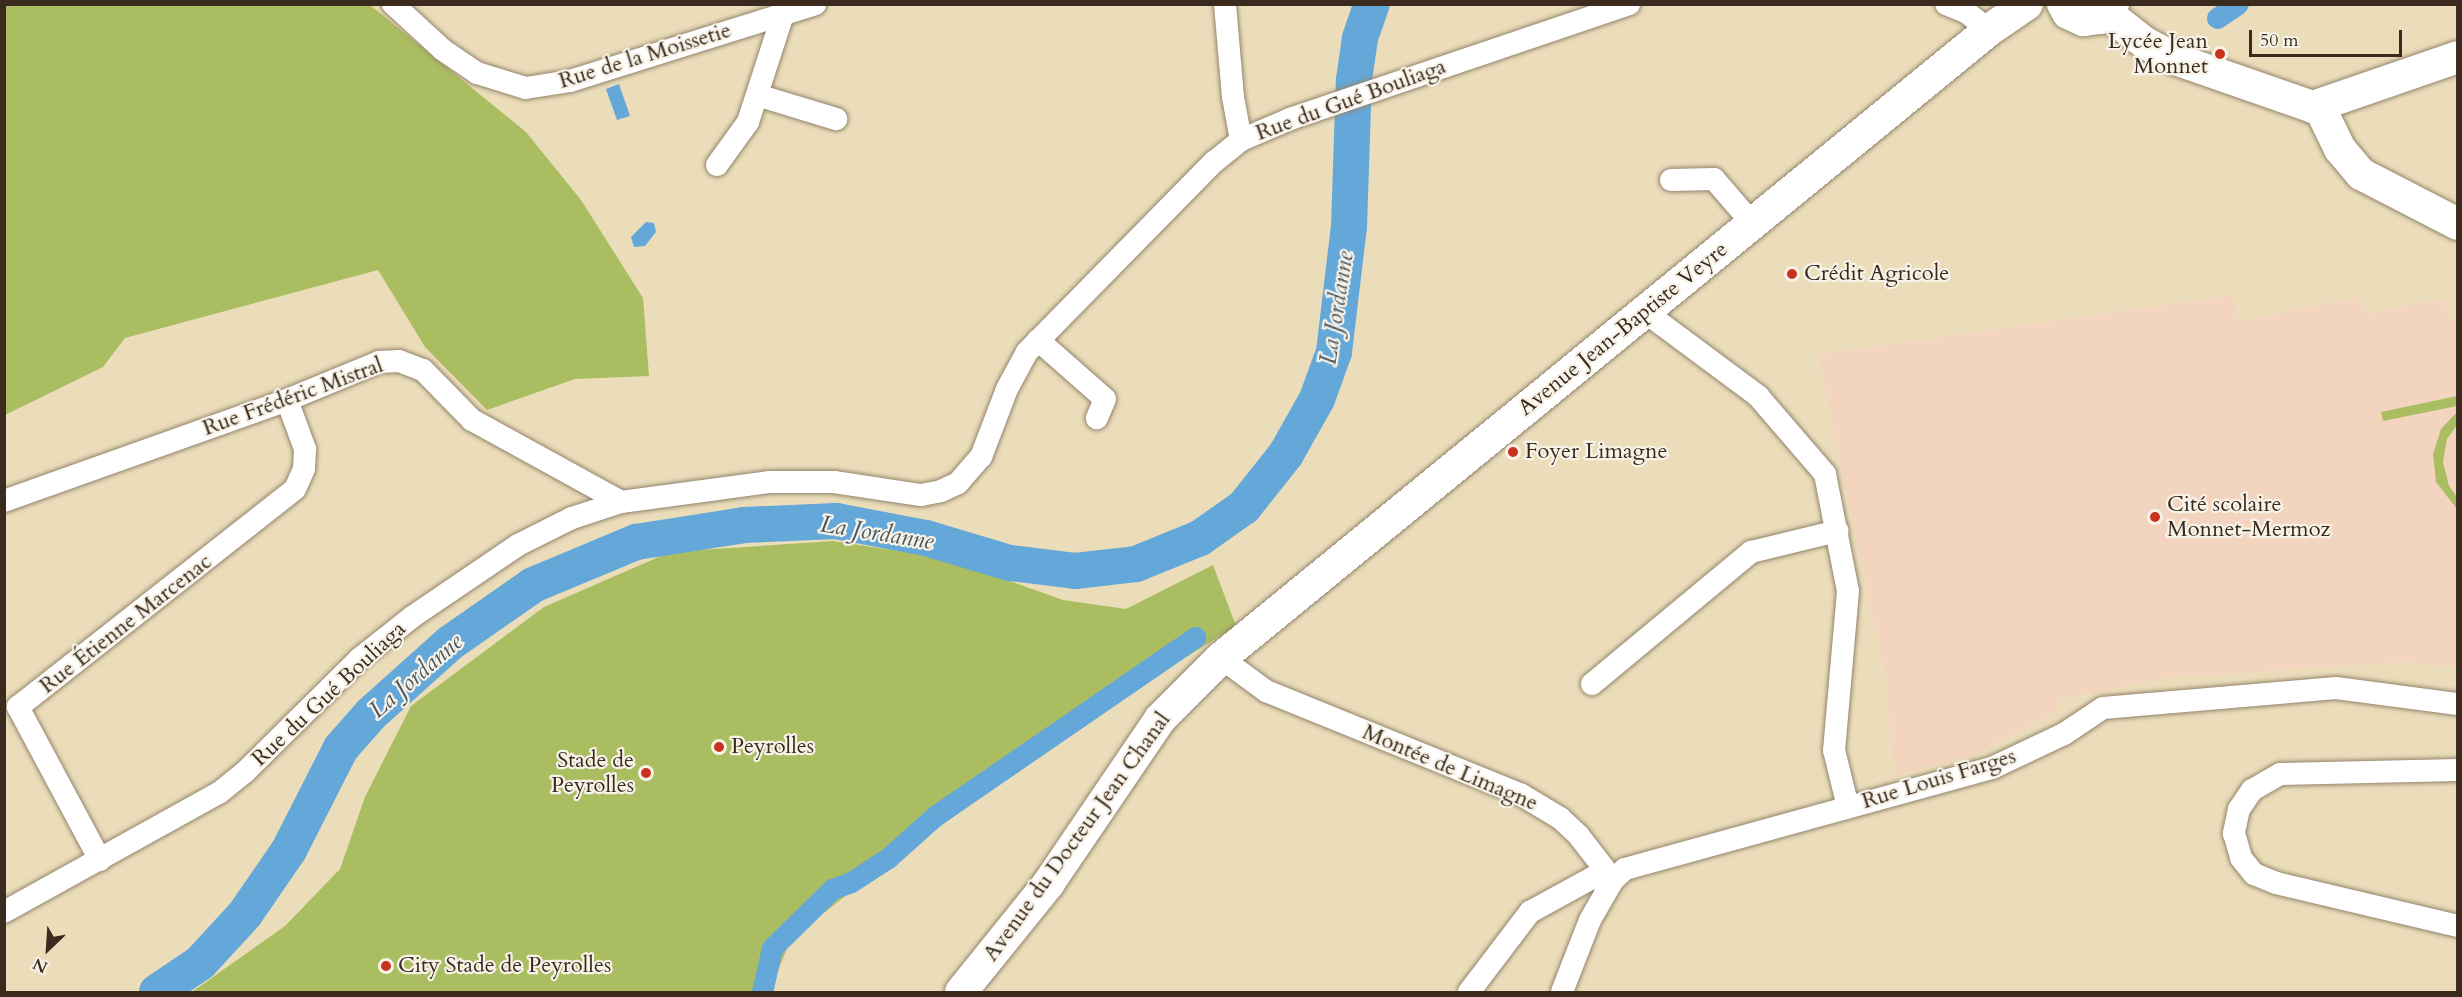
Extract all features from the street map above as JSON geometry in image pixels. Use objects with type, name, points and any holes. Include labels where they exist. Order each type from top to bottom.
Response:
[{"type":"main road","name":"Avenue Jean-Baptiste Veyre","points":[[1221,658],[1989,30],[2027,4]]},
{"type":"main road","points":[[2063,4],[2068,13],[2083,20],[2110,9],[2145,43],[2175,59],[2313,107],[2457,57]]},
{"type":"main road","points":[[2319,105],[2340,149],[2361,174],[2457,224]]},
{"type":"main road","name":"Avenue du Docteur Jean Chanal","points":[[961,993],[1048,884],[1160,719],[1221,658]]},
{"type":"street","name":"Rue de la Moissetie","points":[[393,4],[443,50],[477,73],[510,86],[544,87],[814,4]]},
{"type":"street","points":[[1225,4],[1233,98],[1241,140]]},
{"type":"street","name":"Rue du Gué Bouliaga","points":[[4,912],[100,860],[234,782],[359,659],[475,573],[564,522],[621,502],[721,487],[807,480],[900,494],[941,491],[958,483],[981,457],[1016,369],[1038,340],[1214,162],[1241,140],[1313,112],[1629,4]]},
{"type":"street","points":[[1946,4],[1966,12],[1989,30]]},
{"type":"street","points":[[717,165],[748,122],[783,14]]},
{"type":"street","points":[[757,94],[836,119]]},
{"type":"street","points":[[1671,180],[1714,179],[1752,223]]},
{"type":"street","points":[[1645,312],[1758,396],[1784,423],[1825,474],[1848,591],[1834,750],[1848,807]]},
{"type":"street","points":[[1038,340],[1105,399],[1097,418]]},
{"type":"street","name":"Rue Frédéric Mistral","points":[[4,501],[287,400],[379,362],[399,361],[423,370],[472,420],[621,502]]},
{"type":"street","name":"Rue Étienne Marcenac","points":[[100,860],[11,707],[295,489],[304,469],[305,449],[287,400]]},
{"type":"street","points":[[1593,684],[1751,552],[1837,531]]},
{"type":"street","name":"Montée de Limagne","points":[[1221,658],[1266,691],[1520,794],[1560,818],[1613,880]]},
{"type":"street","name":"Rue Louis Farges","points":[[1468,993],[1530,912],[1592,878],[1613,880],[1625,868],[1992,768],[2064,734],[2103,708],[2336,688],[2457,704]]},
{"type":"street","points":[[2457,770],[2280,774],[2252,790],[2239,809],[2234,833],[2241,858],[2254,874],[2269,880],[2457,926]]},
{"type":"street","points":[[1562,993],[1590,920],[1613,880]]},
{"type":"shaded area","name":"Cité scolaire Monnet-Mermoz","points":[[2233,295],[2238,322],[2361,296],[2366,314],[2444,298],[2449,318],[2458,317],[2457,668],[2405,662],[2163,678],[2057,700],[2059,711],[1971,756],[1894,775],[1886,679],[1818,355]]},
{"type":"green space","points":[[5,4],[370,5],[526,132],[581,200],[643,298],[649,376],[575,379],[487,410],[425,347],[378,270],[125,338],[103,367],[5,415]]},
{"type":"green space","points":[[2457,396],[2457,406],[2383,421],[2381,412]]},
{"type":"green space","points":[[2457,412],[2457,425],[2447,439],[2443,462],[2449,486],[2457,497],[2457,509],[2436,482],[2433,454],[2441,429]]},
{"type":"green space","name":"Peyrolles","points":[[833,541],[945,558],[1063,600],[1126,609],[1213,565],[1236,626],[1128,693],[926,832],[791,939],[769,992],[192,992],[285,926],[340,869],[365,797],[411,706],[544,607],[670,552]]},
{"type":"water","points":[[619,84],[630,116],[617,120],[606,89]]},
{"type":"water","points":[[646,222],[654,223],[656,232],[645,246],[634,247],[631,237]]},
{"type":"waterway","name":"La Jordanne","points":[[157,992],[200,963],[245,914],[289,850],[341,748],[371,714],[450,643],[533,585],[636,542],[744,525],[836,521],[926,538],[1010,563],[1075,571],[1136,564],[1200,538],[1244,507],[1286,454],[1317,399],[1334,352],[1349,227],[1354,80],[1360,38],[1372,4]]},
{"type":"waterway","points":[[2217,18],[2238,4]]},
{"type":"waterway","points":[[762,992],[772,948],[832,889],[851,882],[888,858],[935,816],[1195,637]]},
{"type":"place","name":"Lycée Jean Monnet","points":[[2220,54]]},
{"type":"place","name":"Crédit Agricole","points":[[1792,274]]},
{"type":"place","name":"Foyer Limagne","points":[[1513,452]]},
{"type":"place","name":"Cité scolaire Monnet-Mermoz","points":[[2155,517]]},
{"type":"place","name":"Peyrolles","points":[[719,747]]},
{"type":"place","name":"Stade de Peyrolles","points":[[646,773]]},
{"type":"place","name":"City Stade de Peyrolles","points":[[386,966]]}]
